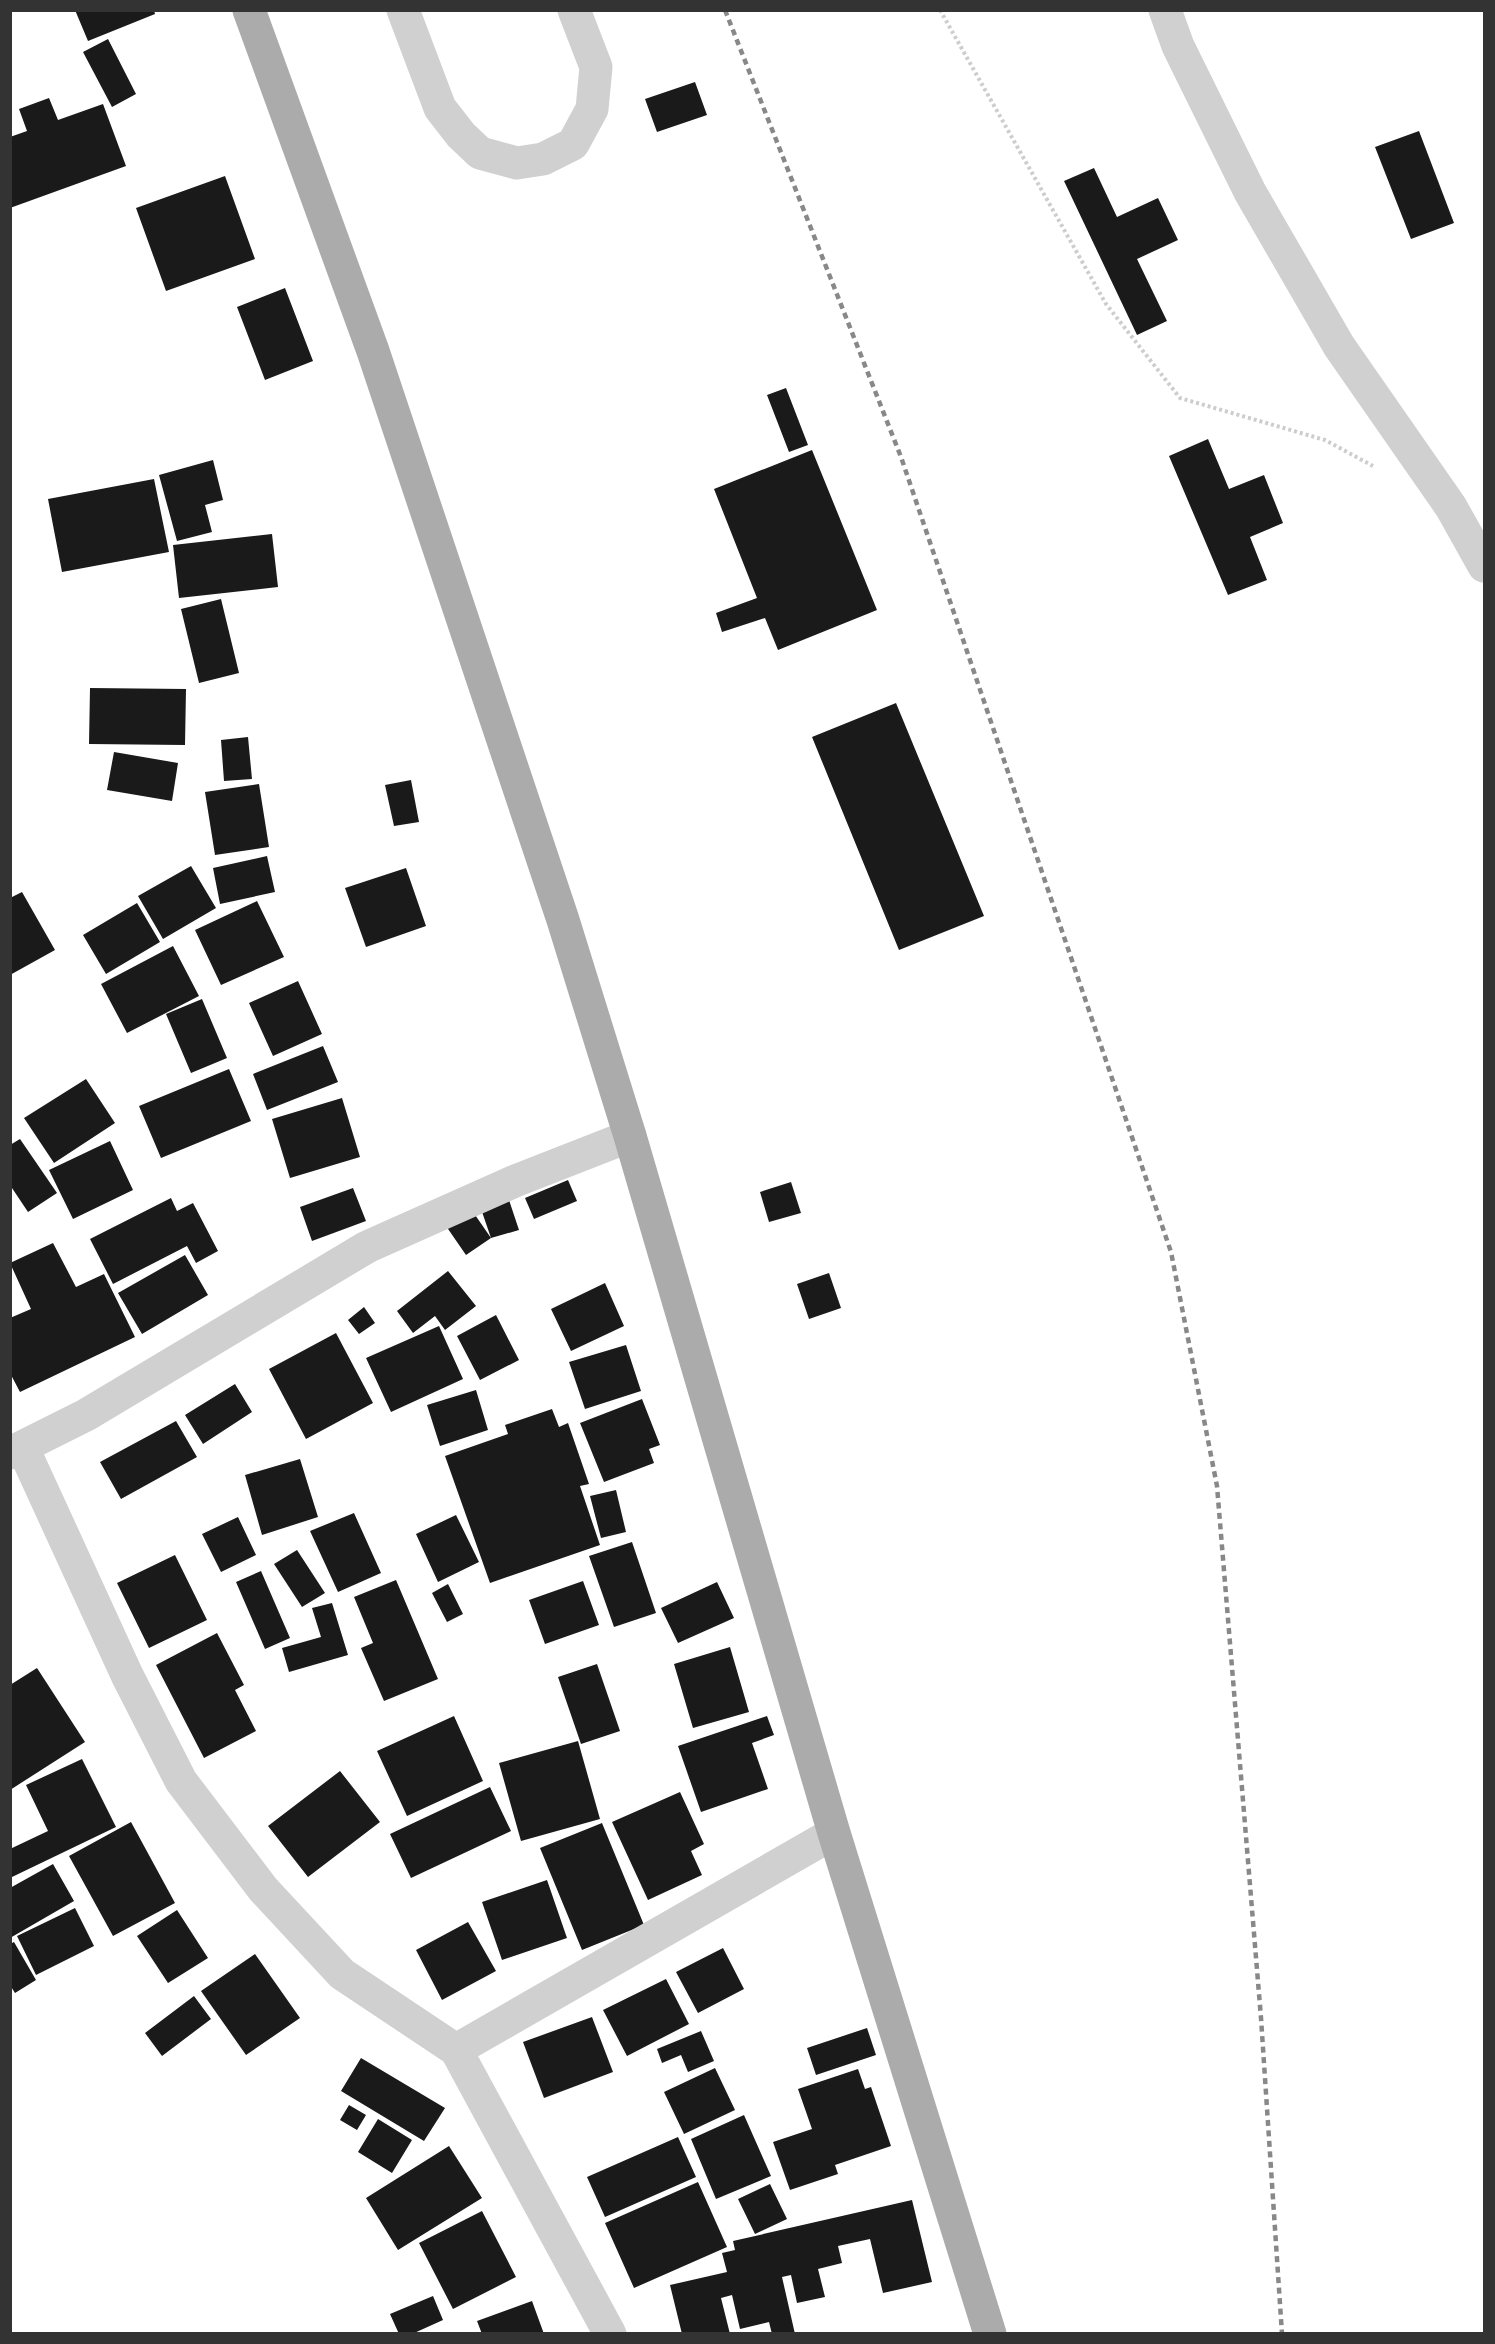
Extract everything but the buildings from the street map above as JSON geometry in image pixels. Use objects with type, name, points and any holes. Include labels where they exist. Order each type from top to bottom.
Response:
[{"type":"main road","points":[[249,10],[373,351],[563,920],[630,1136],[834,1833],[990,2334]]},
{"type":"street","points":[[403,10],[440,108],[461,135],[480,153],[517,162],[543,159],[573,144],[592,109],[596,67],[574,10]]},
{"type":"street","points":[[1165,10],[1178,46],[1262,212],[1339,346],[1451,507],[1485,566]]},
{"type":"street","points":[[610,2334],[456,2050],[342,1974],[263,1889],[181,1781],[17,1451],[86,1415],[367,1247],[515,1182],[630,1136]]},
{"type":"street","points":[[456,2050],[834,1833]]},
{"type":"path","points":[[940,10],[1107,304],[1180,398],[1325,440],[1377,468]]},
{"type":"railway","points":[[725,10],[901,457],[1171,1252],[1217,1486],[1261,2018],[1282,2334]]}]
